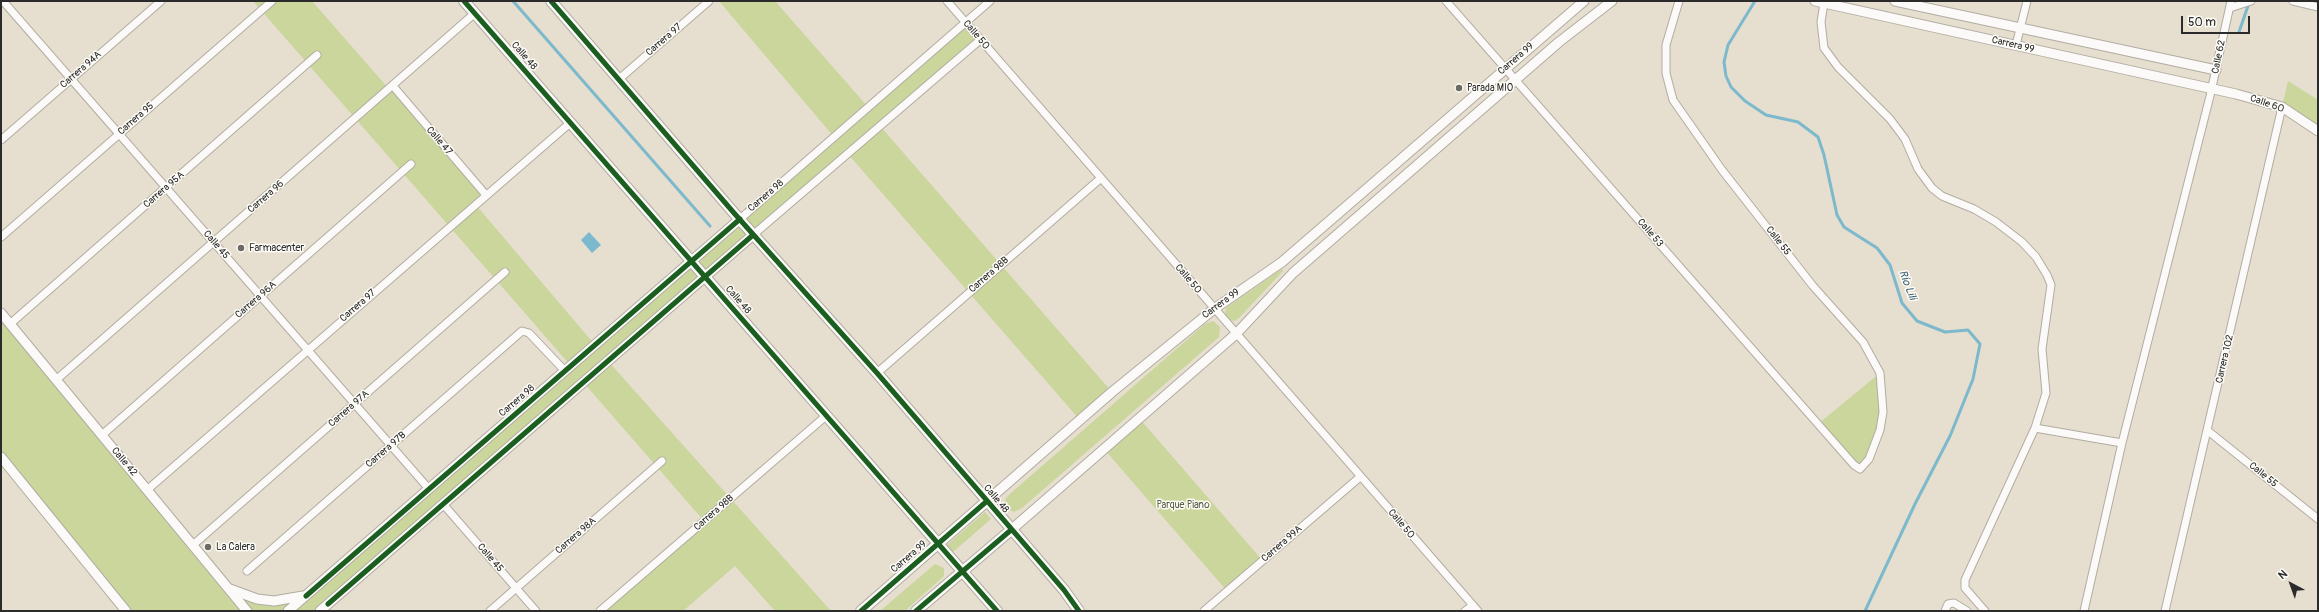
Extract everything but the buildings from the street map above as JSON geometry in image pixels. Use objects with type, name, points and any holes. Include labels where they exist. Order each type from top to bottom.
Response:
[{"type":"main road","name":"Calle 48","points":[[464,1],[828,415],[961,572],[997,611]]},
{"type":"main road","name":"Calle 48","points":[[551,1],[618,80],[877,373],[1010,530],[1064,590],[1079,611]]},
{"type":"main road","name":"Carrera 99","points":[[861,611],[987,501]]},
{"type":"main road","name":"Carrera 99","points":[[916,611],[1010,530]]},
{"type":"street","name":"Calle 45","points":[[3,1],[429,489]]},
{"type":"street","name":"Carrera 94A","points":[[1,140],[161,1]]},
{"type":"street","name":"Carrera 95","points":[[1,237],[272,1]]},
{"type":"street","name":"Carrera 97","points":[[618,80],[709,1]]},
{"type":"street","name":"Calle 50","points":[[947,1],[1478,611]]},
{"type":"street","name":"Carrera 98","points":[[288,611],[990,1]]},
{"type":"street","name":"Calle 53","points":[[1446,1],[1854,464]]},
{"type":"street","name":"Carrera 99","points":[[987,501],[1112,392],[1214,309],[1282,262],[1584,1]]},
{"type":"street","name":"Carrera 99","points":[[1010,530],[1236,334],[1294,273],[1559,42],[1612,1]]},
{"type":"street","name":"Calle 55","points":[[1679,1],[1666,45],[1666,73],[1673,100],[1722,170],[1808,279],[1863,342],[1880,373],[1883,412],[1880,430],[1869,459],[1860,468],[1854,464]]},
{"type":"street","name":"Carrera 99","points":[[1815,1],[2212,90]]},
{"type":"street","name":"Carrera 99","points":[[1895,1],[2216,70]]},
{"type":"street","points":[[2016,45],[2027,1]]},
{"type":"street","points":[[2230,5],[2251,1]]},
{"type":"street","points":[[2293,1],[2318,7]]},
{"type":"street","points":[[1824,3],[1821,22],[1824,48],[1838,67],[1890,119],[1905,139],[1918,169],[1932,188],[1942,196],[1974,209],[2022,242],[2036,257],[2051,285],[2042,350],[2046,393],[2035,428],[1965,580],[1965,588],[1985,611]]},
{"type":"street","name":"Calle 62","points":[[2084,611],[2122,443],[2212,90],[2230,5]]},
{"type":"street","name":"Carrera 96","points":[[56,380],[475,13]]},
{"type":"street","points":[[323,609],[980,40]]},
{"type":"street","name":"Carrera 95A","points":[[10,324],[318,55]]},
{"type":"street","name":"Calle 47","points":[[393,86],[486,195]]},
{"type":"street","name":"Calle 60","points":[[2212,90],[2236,94],[2282,107],[2318,131]]},
{"type":"street","name":"Carrera 102","points":[[2165,611],[2282,107]]},
{"type":"street","name":"Carrera 97","points":[[147,490],[570,123]]},
{"type":"street","name":"Carrera 96A","points":[[102,435],[411,164]]},
{"type":"street","name":"Carrera 98B","points":[[877,373],[1101,178]]},
{"type":"street","name":"Carrera 97A","points":[[193,546],[505,272]]},
{"type":"street","name":"Calle 42","points":[[1,313],[247,611]]},
{"type":"street","name":"Carrera 97B","points":[[247,570],[392,446],[522,331],[525,330],[565,371]]},
{"type":"street","name":"Carrera 98B","points":[[600,611],[828,415]]},
{"type":"street","points":[[2035,428],[2122,443]]},
{"type":"street","name":"Calle 55","points":[[2208,431],[2318,519]]},
{"type":"street","points":[[1,457],[126,611]]},
{"type":"street","name":"Carrera 98A","points":[[490,611],[662,461]]},
{"type":"street","name":"Carrera 99A","points":[[1204,611],[1360,477]]},
{"type":"street","name":"Calle 45","points":[[443,504],[536,611]]},
{"type":"street","points":[[227,587],[242,595],[268,600],[290,600],[306,596]]},
{"type":"street","points":[[1945,611],[1948,604],[1954,603],[1966,611]]},
{"type":"street","points":[[1465,611],[1472,605]]},
{"type":"green space","points":[[253,1],[312,1],[389,89],[393,86],[486,195],[476,205],[595,345],[834,137],[719,1],[775,1],[868,107],[965,22],[980,40],[880,126],[1112,392],[1080,420],[848,154],[608,361],[831,611],[775,611],[735,566],[683,611],[600,611],[704,521],[583,382],[323,611],[126,611],[1,457],[1,313],[227,587],[258,599],[306,596],[571,366]]},
{"type":"green space","points":[[2288,81],[2318,100],[2318,131],[2282,107]]},
{"type":"green space","points":[[1282,269],[1283,271],[1238,319],[1234,321],[1227,319],[1225,315],[1226,308]]},
{"type":"green space","points":[[1213,321],[1220,327],[1219,337],[1022,508],[1014,512],[1008,509],[1005,503],[1006,498],[1011,493],[1205,324]]},
{"type":"green space","points":[[1880,373],[1883,412],[1875,445],[1860,469],[1818,424]]},
{"type":"green space","name":"Parque Piano","points":[[1139,418],[1262,560],[1227,591],[1104,449]]},
{"type":"green space","points":[[985,512],[991,519],[953,552],[947,545]]},
{"type":"green space","points":[[935,564],[944,568],[944,576],[905,611],[880,611]]},
{"type":"water","points":[[589,232],[601,245],[592,253],[581,240]]},
{"type":"waterway","points":[[513,1],[710,226]]},
{"type":"waterway","name":"Río Lili","points":[[1755,1],[1728,45],[1724,62],[1726,76],[1731,87],[1745,101],[1766,115],[1798,122],[1818,137],[1824,155],[1837,215],[1844,227],[1877,248],[1890,265],[1902,303],[1917,321],[1945,332],[1968,330],[1980,344],[1973,379],[1950,436],[1915,504],[1865,611]]},
{"type":"waterway","points":[[2239,32],[2249,3]]},
{"type":"cycle path","points":[[464,1],[997,611]]},
{"type":"cycle path","points":[[551,1],[734,213],[877,373],[1064,590],[1079,611]]},
{"type":"cycle path","points":[[306,596],[740,219]]},
{"type":"cycle path","points":[[328,604],[753,235]]},
{"type":"cycle path","points":[[861,611],[987,501]]},
{"type":"cycle path","points":[[916,611],[1011,530]]},
{"type":"place","name":"Parada MIO","points":[[1459,88]]},
{"type":"place","name":"Farmacenter","points":[[241,248]]},
{"type":"place","name":"La Calera","points":[[208,547]]}]
